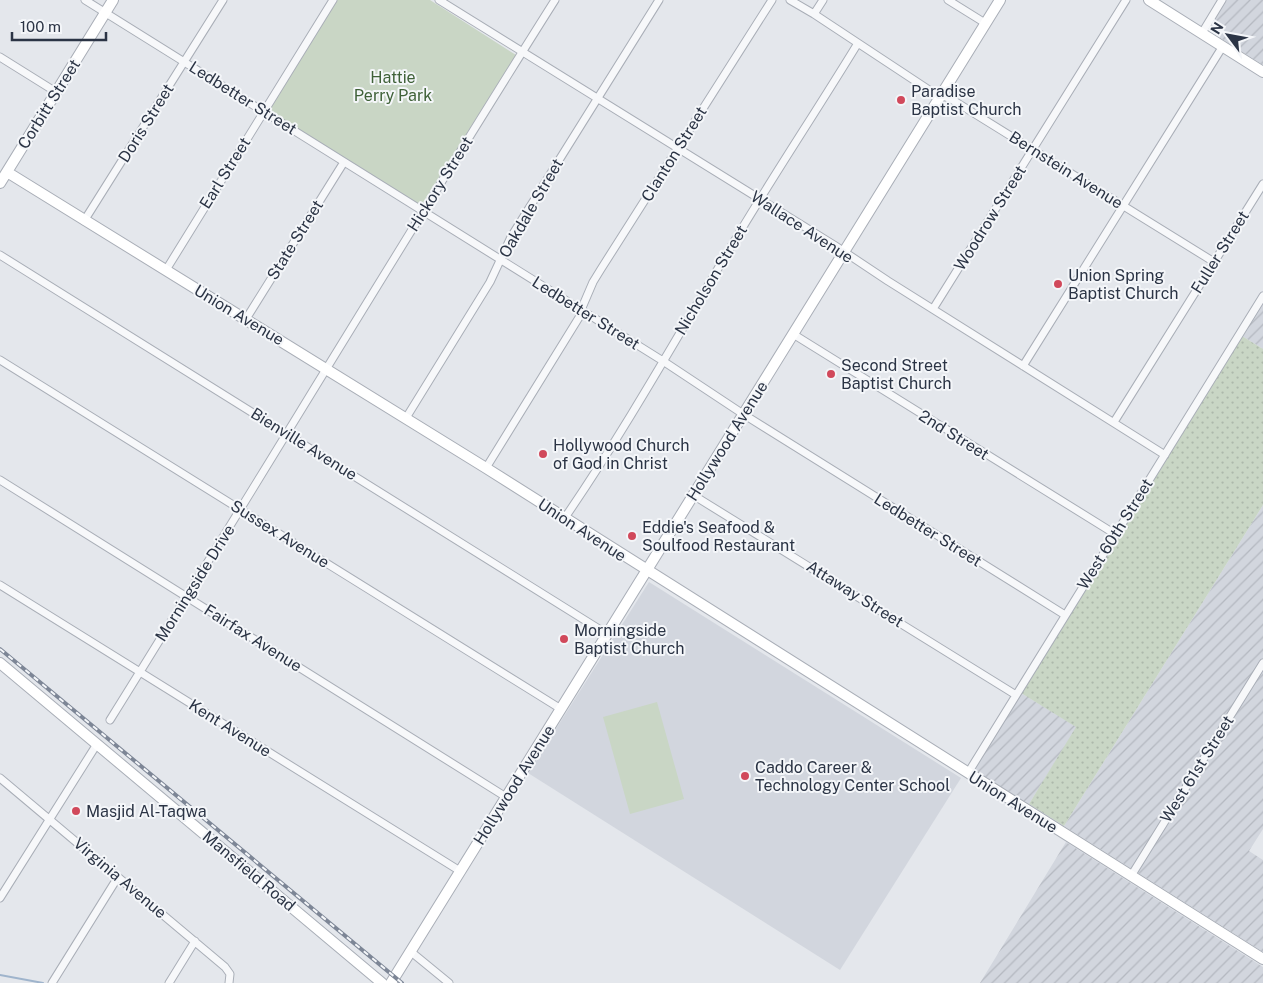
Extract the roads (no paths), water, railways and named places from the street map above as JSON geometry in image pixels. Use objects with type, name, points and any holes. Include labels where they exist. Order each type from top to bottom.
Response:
[{"type":"main road","name":"Corbitt Street","points":[[0,183],[3,170],[56,92],[113,0]]},
{"type":"main road","name":"Hollywood Avenue","points":[[391,983],[1000,0]]},
{"type":"main road","points":[[1149,0],[1263,72]]},
{"type":"main road","name":"Union Avenue","points":[[3,170],[327,368],[1263,959]]},
{"type":"main road","name":"Mansfield Road","points":[[0,663],[382,983]]},
{"type":"street","name":"Ledbetter Street","points":[[85,0],[582,310],[743,414],[1065,615]]},
{"type":"street","name":"Doris Street","points":[[84,221],[222,0]]},
{"type":"street","name":"Earl Street","points":[[166,270],[333,0]]},
{"type":"street","name":"Wallace Avenue","points":[[439,0],[844,252],[1165,455]]},
{"type":"street","name":"Hickory Street","points":[[327,368],[555,0]]},
{"type":"street","name":"Oakdale Street","points":[[406,418],[476,307],[511,237],[659,0]]},
{"type":"street","name":"Clanton Street","points":[[486,468],[582,310],[594,282],[772,0]]},
{"type":"street","name":"Bernstein Avenue","points":[[790,0],[940,96],[951,99],[1214,262]]},
{"type":"street","points":[[814,14],[823,0]]},
{"type":"street","points":[[948,0],[985,24]]},
{"type":"street","name":"Woodrow Street","points":[[933,309],[1126,0]]},
{"type":"street","points":[[1202,33],[1222,0]]},
{"type":"street","name":"Nicholson Street","points":[[564,519],[647,390],[662,361],[745,223],[858,43]]},
{"type":"street","points":[[1024,366],[1223,46]]},
{"type":"street","points":[[0,57],[56,92]]},
{"type":"street","name":"State Street","points":[[246,319],[344,162]]},
{"type":"street","name":"Fuller Street","points":[[1114,422],[1263,184]]},
{"type":"street","name":"Bienville Avenue","points":[[0,255],[607,634]]},
{"type":"street","name":"West 60th Street","points":[[968,773],[1263,296]]},
{"type":"street","name":"2nd Street","points":[[793,334],[1115,534]]},
{"type":"street","name":"Sussex Avenue","points":[[0,360],[561,709]]},
{"type":"street","name":"Morningside Drive","points":[[110,720],[327,368]]},
{"type":"street","name":"Fairfax Avenue","points":[[0,480],[506,797]]},
{"type":"street","name":"Attaway Street","points":[[693,495],[1016,695]]},
{"type":"street","name":"Kent Avenue","points":[[0,585],[460,871]]},
{"type":"street","name":"West 61st Street","points":[[1131,876],[1263,663]]},
{"type":"street","points":[[0,898],[97,744]]},
{"type":"street","name":"Virginia Avenue","points":[[0,778],[225,966],[230,974],[229,983]]},
{"type":"street","points":[[52,983],[118,876]]},
{"type":"street","points":[[169,983],[195,941]]},
{"type":"street","points":[[410,951],[449,983]]},
{"type":"waterway","points":[[0,975],[43,983]]},
{"type":"railway","points":[[0,649],[402,983]]},
{"type":"place","name":"Paradise Baptist Church","points":[[901,100]]},
{"type":"place","name":"Union Spring Baptist Church","points":[[1058,284]]},
{"type":"place","name":"Second Street Baptist Church","points":[[831,374]]},
{"type":"place","name":"Hollywood Church of God in Christ","points":[[543,454]]},
{"type":"place","name":"Eddie's Seafood & Soulfood Restaurant","points":[[632,536]]},
{"type":"place","name":"Morningside Baptist Church","points":[[564,639]]},
{"type":"place","name":"Caddo Career & Technology Center School","points":[[745,776]]},
{"type":"place","name":"Masjid Al-Taqwa","points":[[76,811]]},
{"type":"park label","name":"Hattie Perry Park","points":[[393,86]]}]
